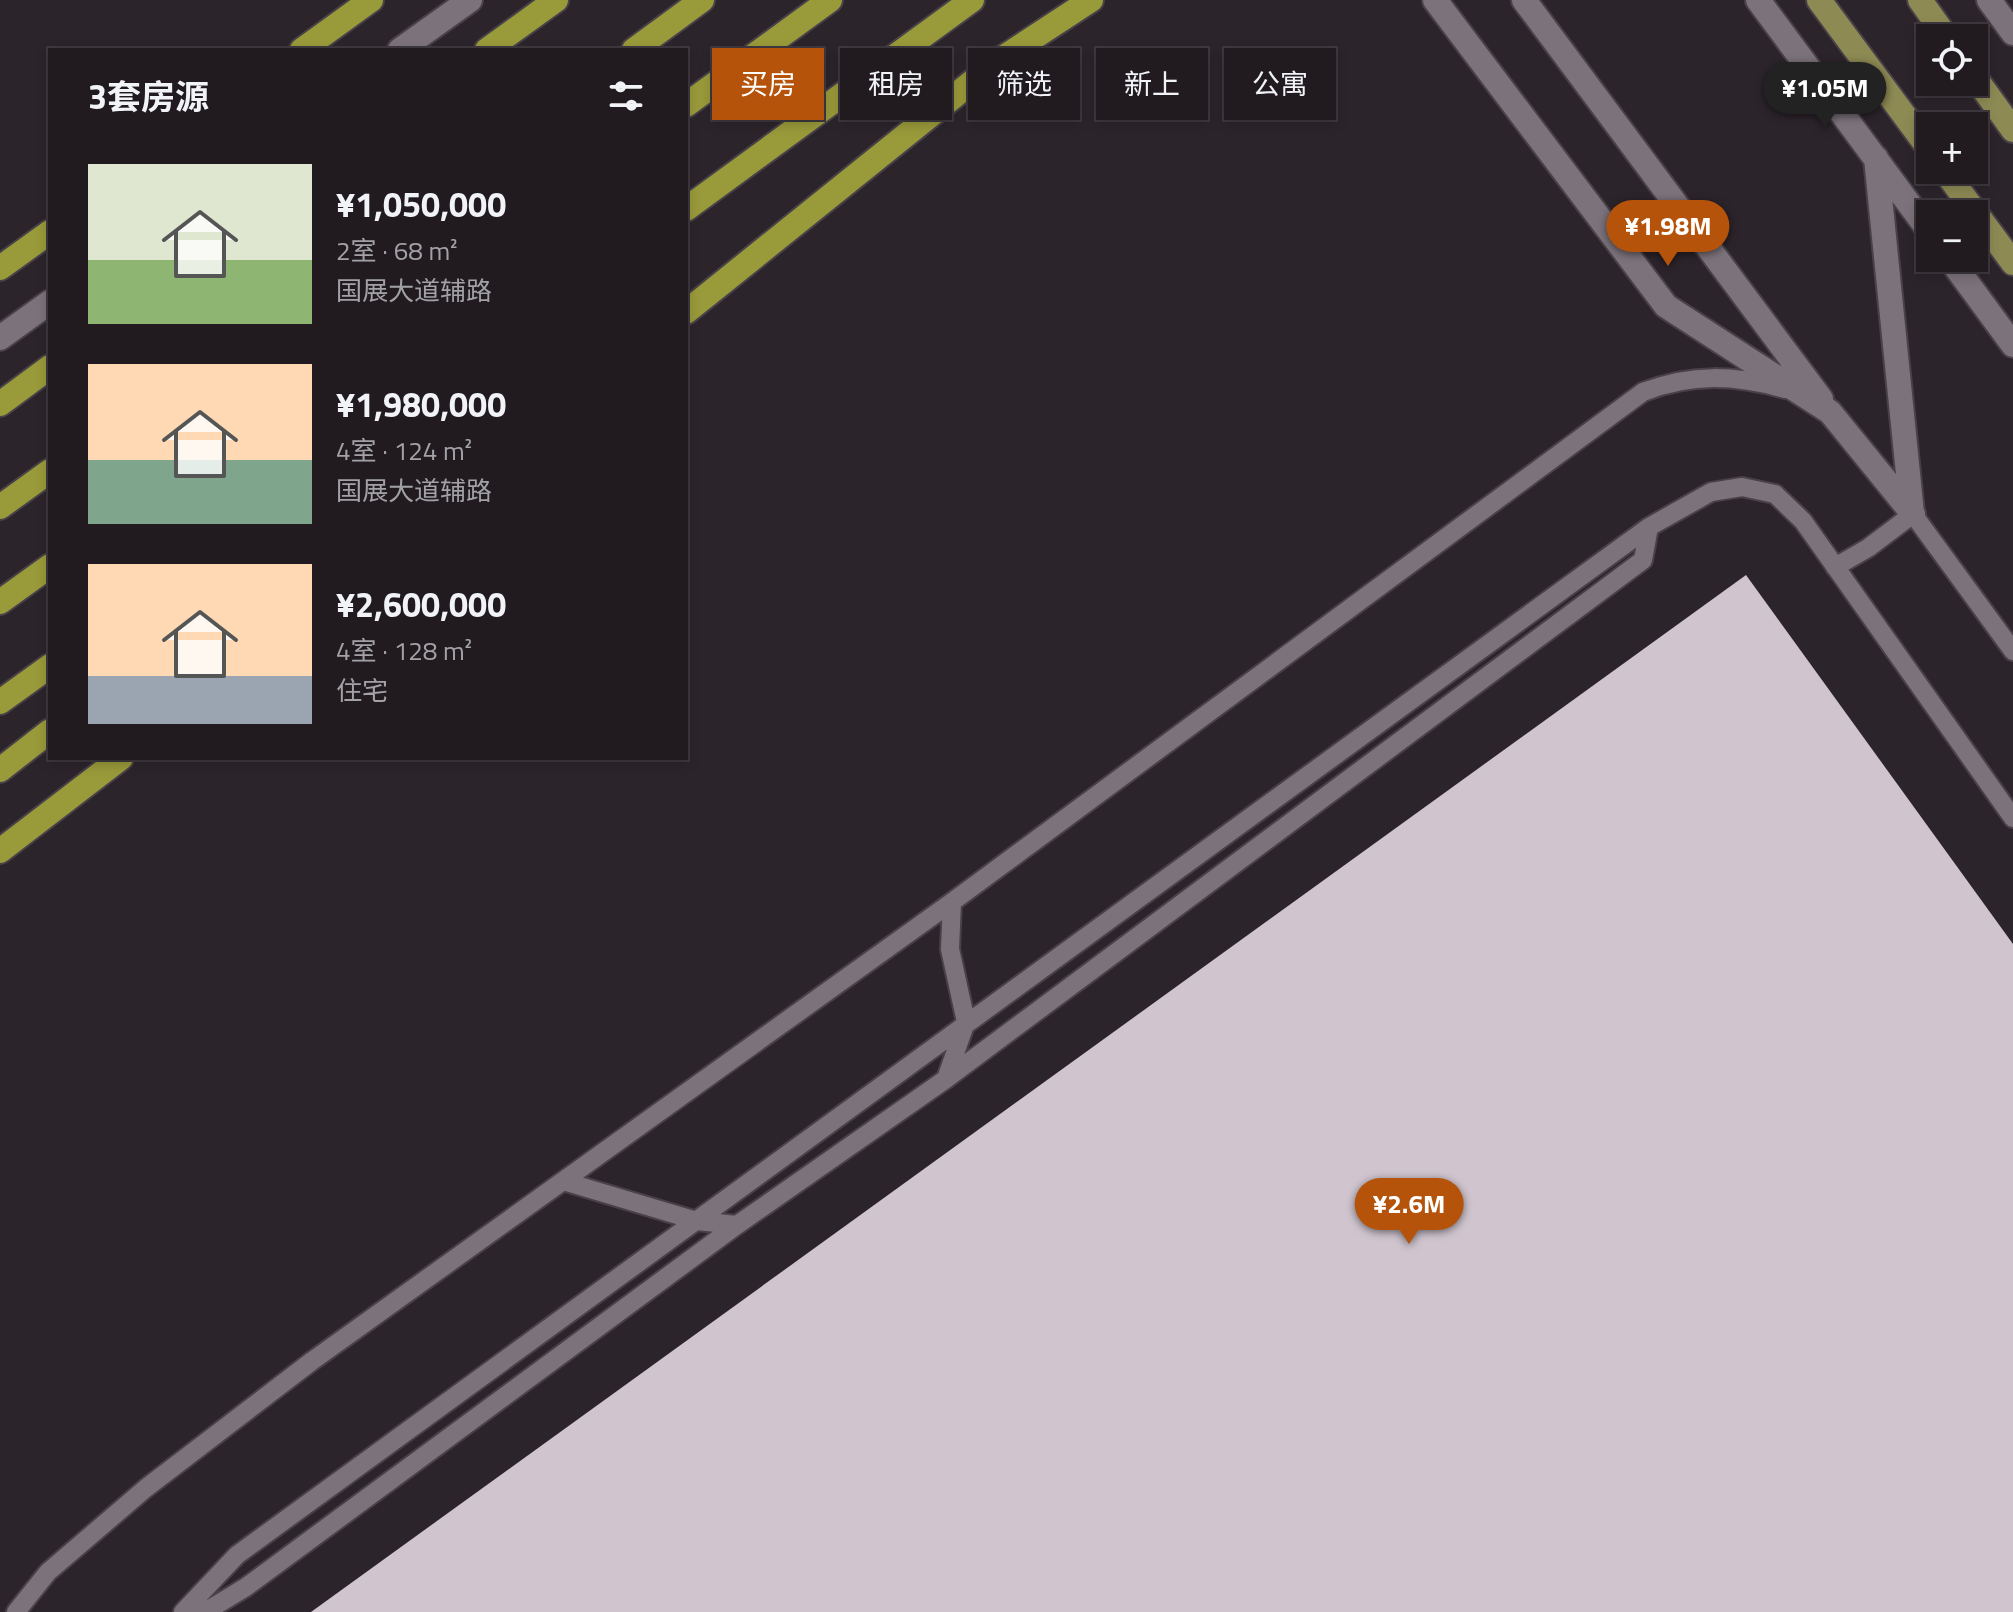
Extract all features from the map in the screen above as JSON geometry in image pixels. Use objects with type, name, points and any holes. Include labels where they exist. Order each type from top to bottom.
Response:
[{"type":"highway","points":[[305,48],[371,0]]},
{"type":"highway","points":[[490,48],[556,0]]},
{"type":"highway","points":[[637,48],[702,0]]},
{"type":"highway","points":[[688,104],[830,0]]},
{"type":"highway","points":[[688,208],[972,0]]},
{"type":"highway","points":[[688,310],[998,61],[1091,0]]},
{"type":"highway","points":[[0,268],[48,233]]},
{"type":"highway","points":[[0,404],[48,368]]},
{"type":"highway","points":[[0,507],[48,472]]},
{"type":"highway","points":[[0,602],[48,567]]},
{"type":"highway","points":[[0,702],[48,667]]},
{"type":"highway","points":[[0,770],[48,733]]},
{"type":"highway","points":[[0,851],[118,760]]},
{"type":"main road","points":[[1819,0],[1916,131]]},
{"type":"main road","points":[[1920,0],[1937,24]]},
{"type":"main road","points":[[1988,95],[2008,121]]},
{"type":"main road","points":[[1954,184],[2013,263]]},
{"type":"street","points":[[403,48],[470,0]]},
{"type":"street","points":[[1435,0],[1666,306],[1830,412]]},
{"type":"street","points":[[1524,0],[1830,412],[1913,514]]},
{"type":"street","points":[[1758,0],[1916,213]]},
{"type":"street","points":[[1989,0],[2013,33]]},
{"type":"street","points":[[1876,158],[1913,514]]},
{"type":"street","points":[[1959,272],[2013,345]]},
{"type":"street","points":[[0,338],[48,303]]},
{"type":"lane","points":[[16,1612],[48,1572],[146,1488],[312,1361],[952,902],[1643,392],[1687,378],[1727,378],[1791,391],[1830,412]]},
{"type":"lane","points":[[183,1612],[237,1555],[1649,527],[1711,492],[1742,487],[1775,494],[1803,521],[2013,818]]},
{"type":"lane","points":[[1835,567],[1868,548],[1913,514],[2013,651]]},
{"type":"lane","points":[[205,1612],[246,1587],[737,1225],[946,1079],[1643,560],[1649,527]]},
{"type":"lane","points":[[946,1079],[966,1022],[950,949],[952,902]]},
{"type":"lane","points":[[563,1181],[697,1221],[737,1225]]},
{"type":"building","points":[[1746,575],[2013,944],[2013,1612],[311,1612]]}]
